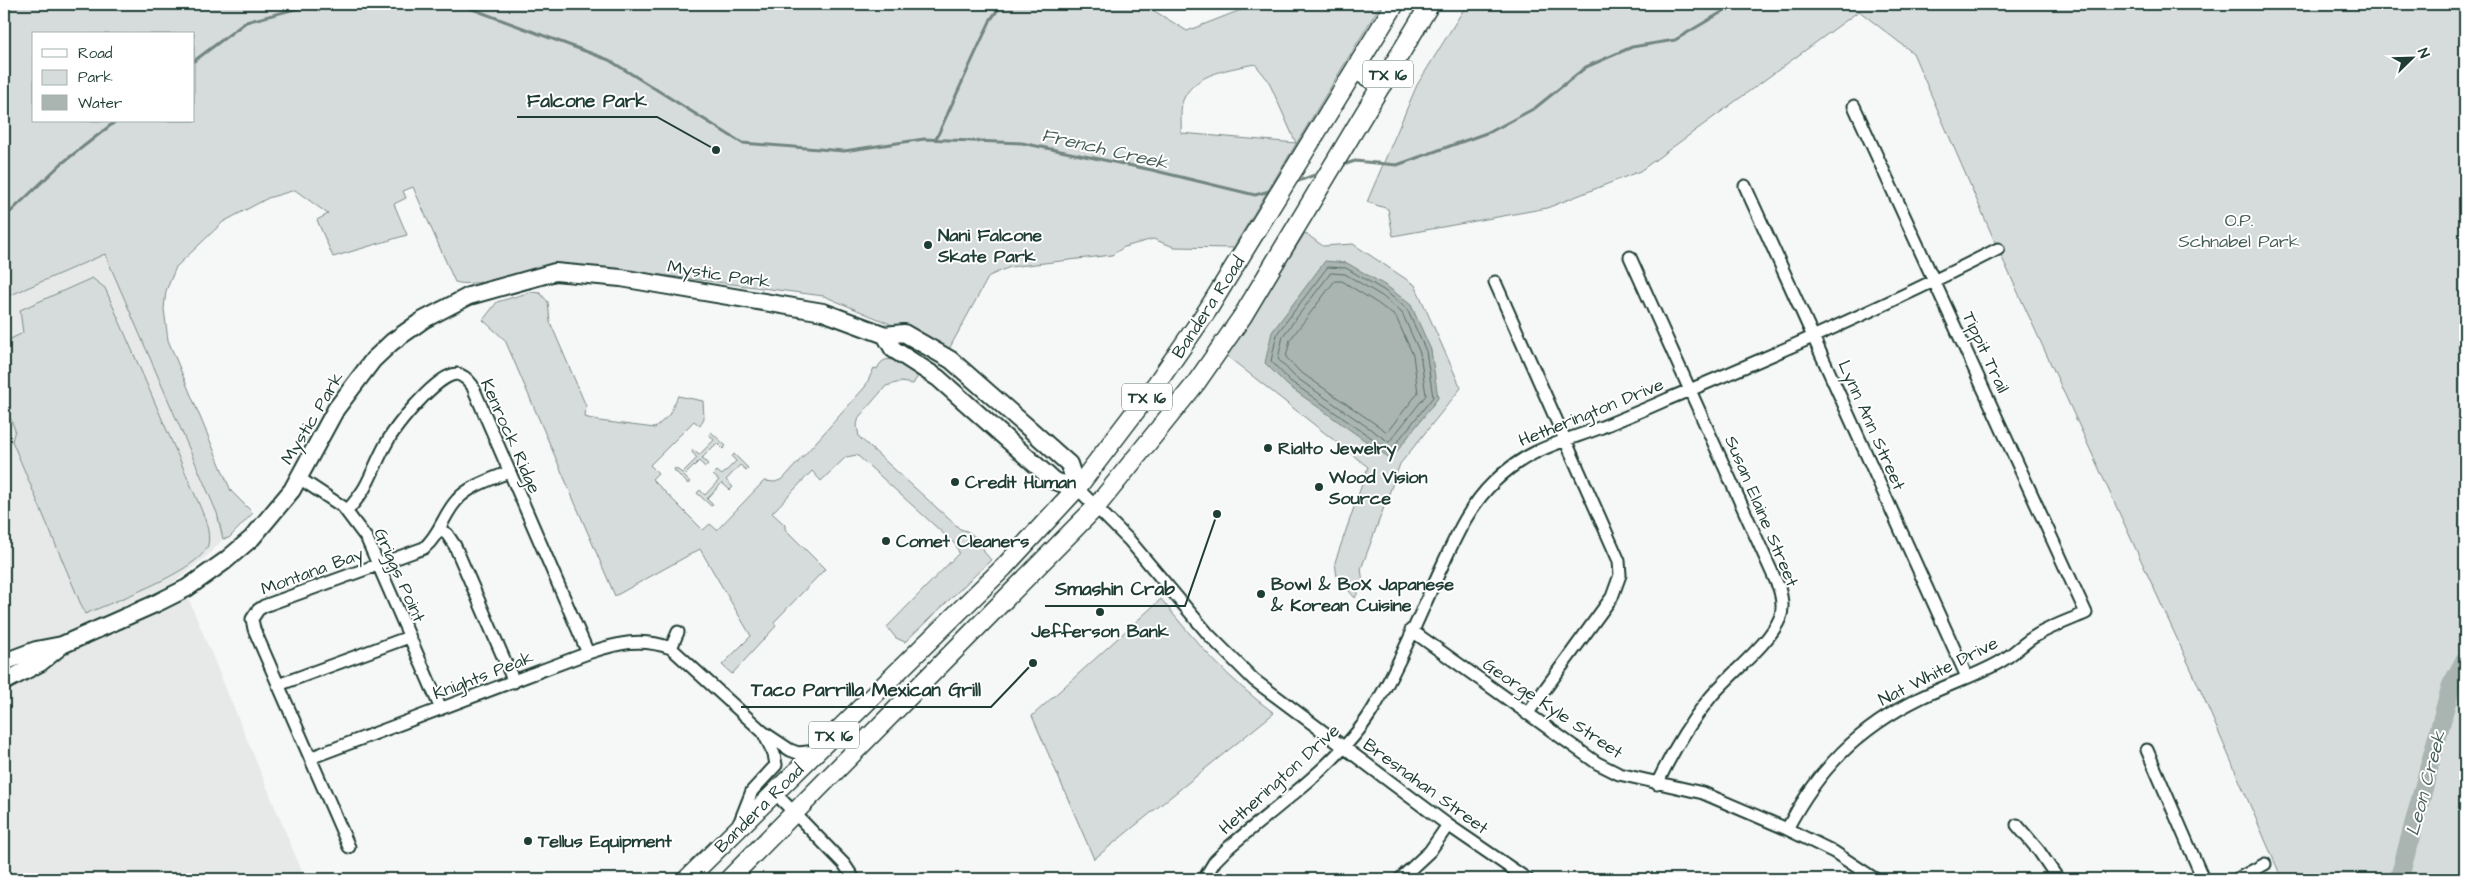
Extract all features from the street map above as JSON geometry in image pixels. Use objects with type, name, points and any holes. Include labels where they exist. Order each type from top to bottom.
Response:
[{"type":"main road","name":"Bandera Road","points":[[687,879],[1020,550],[1077,488],[1157,383],[1270,212],[1395,4]]},
{"type":"main road","name":"Bandera Road","points":[[729,879],[1096,507],[1196,383],[1242,317],[1430,4]]},
{"type":"main road","points":[[1355,70],[1382,85]]},
{"type":"street","name":"Tippit Trail","points":[[1854,106],[2086,613]]},
{"type":"street","name":"Lynn Ann Street","points":[[1745,186],[1968,677]]},
{"type":"street","name":"Hetherington Drive","points":[[1204,879],[1215,861],[1228,848],[1344,748],[1379,700],[1458,533],[1478,499],[1505,470],[1522,458],[1566,438],[1600,428],[1690,390],[1935,282],[1998,249]]},
{"type":"street","name":"Susan Elaine Street","points":[[1630,257],[1779,588],[1782,599],[1780,618],[1768,637],[1736,669],[1693,721],[1666,764],[1656,784]]},
{"type":"street","name":"Mystic Park","points":[[4,662],[36,650],[62,645],[157,603],[187,588],[226,561],[252,538],[272,516],[299,478],[336,409],[373,360],[392,342],[429,316],[469,296],[555,272],[621,278],[823,312],[885,335],[904,333],[951,360],[1069,464],[1077,488]]},
{"type":"street","points":[[1495,282],[1616,552],[1620,575],[1612,597],[1527,714]]},
{"type":"street","points":[[885,335],[893,349],[938,378],[1054,481],[1077,488]]},
{"type":"street","name":"Kenrock Ridge","points":[[347,511],[363,490],[387,442],[401,421],[422,398],[448,376],[454,374],[464,376],[472,385],[588,654]]},
{"type":"street","name":"Montana Bay","points":[[348,847],[254,630],[252,619],[258,610],[424,548],[440,530],[458,499],[473,488],[509,472]]},
{"type":"street","name":"Griggs Point","points":[[299,478],[347,511],[367,538],[441,709]]},
{"type":"street","name":"Bresnahan Street","points":[[1077,488],[1128,540],[1209,636],[1254,680],[1448,825],[1527,879]]},
{"type":"street","points":[[440,530],[446,534],[455,546],[514,682]]},
{"type":"street","name":"Nat White Drive","points":[[1787,829],[1802,800],[1816,779],[1854,741],[1898,709],[2000,662],[2037,635],[2086,613]]},
{"type":"street","name":"George Kyle Street","points":[[1412,630],[1597,763],[1619,774],[1656,784],[1685,788],[1703,793],[1787,829],[1834,852],[1875,879]]},
{"type":"street","points":[[671,648],[678,632]]},
{"type":"street","points":[[278,685],[409,637]]},
{"type":"street","name":"Knights Peak","points":[[310,758],[618,643],[635,641],[658,643],[671,648],[763,732],[790,750],[798,753],[817,752]]},
{"type":"street","name":"Mystic Park","points":[[4,682],[40,663],[62,645]]},
{"type":"street","name":"Knights Peak","points":[[736,832],[752,791],[776,765],[774,754],[763,732]]},
{"type":"street","points":[[2147,750],[2203,879]]},
{"type":"street","points":[[775,792],[844,864],[854,879]]},
{"type":"street","points":[[1400,879],[1430,851],[1448,825]]},
{"type":"street","points":[[2017,825],[2040,851],[2058,879]]},
{"type":"street","points":[[2237,879],[2265,864]]},
{"type":"shaded area","points":[[105,254],[217,513],[223,539],[208,555],[176,581],[187,595],[305,879],[4,879],[4,298]]},
{"type":"green space","points":[[4,4],[1143,4],[1187,31],[1256,4],[1381,4],[1233,248],[1174,247],[1153,239],[1124,247],[1112,255],[1010,267],[989,276],[949,349],[824,296],[608,268],[543,269],[483,282],[455,282],[413,187],[403,191],[406,198],[394,204],[407,235],[333,257],[317,220],[328,214],[295,190],[268,198],[223,222],[176,267],[166,291],[164,309],[168,340],[231,491],[253,513],[229,538],[223,539],[217,513],[105,254],[4,298]],"holes":[[[1255,64],[1268,80],[1296,143],[1181,133],[1182,102],[1189,90],[1205,78],[1235,68]]]},
{"type":"green space","name":"O.P. Schnabel Park","points":[[1467,4],[2465,4],[2465,879],[2282,879],[2196,680],[1998,249],[1913,53],[1859,11],[1640,171],[1547,208],[1393,236],[1388,209],[1367,202],[1417,85]]},
{"type":"green space","points":[[1305,233],[1323,246],[1353,244],[1415,285],[1461,388],[1400,464],[1361,569],[1363,582],[1355,598],[1337,577],[1335,562],[1368,467],[1227,356]]},
{"type":"green space","points":[[92,278],[105,288],[201,509],[207,524],[209,540],[202,555],[173,575],[85,614],[12,441],[15,430],[4,402],[4,342],[23,333],[20,310]]},
{"type":"green space","points":[[531,292],[540,293],[548,302],[550,322],[586,406],[585,417],[599,421],[655,428],[669,415],[678,396],[703,401],[704,418],[700,426],[694,421],[650,465],[658,473],[652,479],[703,530],[710,524],[717,530],[764,481],[775,482],[783,479],[865,387],[874,368],[877,369],[886,360],[902,364],[918,376],[913,384],[900,382],[886,386],[859,417],[857,425],[859,437],[960,529],[967,531],[982,542],[984,552],[991,560],[905,642],[896,638],[887,627],[959,553],[956,545],[857,455],[846,457],[821,481],[812,471],[772,513],[785,525],[785,529],[825,569],[774,622],[776,626],[732,674],[722,665],[751,636],[700,549],[615,596],[505,340],[483,320],[497,302]]},
{"type":"green space","points":[[711,432],[726,446],[723,449],[717,443],[702,458],[708,464],[705,467],[699,461],[684,476],[690,482],[688,484],[674,470],[675,468],[682,473],[697,458],[692,452],[693,450],[699,455],[714,440],[709,434]]},
{"type":"green space","points":[[734,454],[748,468],[746,470],[740,465],[726,480],[733,487],[730,490],[722,483],[707,499],[713,505],[711,506],[697,493],[700,490],[705,495],[719,480],[713,475],[717,471],[722,475],[736,461],[732,457]]},
{"type":"green space","points":[[1161,599],[1214,660],[1242,687],[1274,713],[1094,859],[1032,716]]},
{"type":"water","points":[[1325,261],[1347,263],[1388,287],[1411,305],[1431,350],[1438,398],[1391,459],[1287,385],[1265,363],[1272,332]]},
{"type":"waterway","name":"French Creek","points":[[195,60],[246,22],[314,4]]},
{"type":"waterway","name":"French Creek","points":[[459,4],[609,60],[742,143],[844,151],[924,139],[1022,143],[1152,170],[1255,195],[1273,190]]},
{"type":"waterway","points":[[936,139],[991,19],[1002,4]]},
{"type":"waterway","name":"French Creek","points":[[1340,166],[1355,161],[1397,165],[1492,131],[1535,108],[1586,67],[1632,47],[1675,40],[1732,4]]},
{"type":"waterway","name":"French Creek","points":[[4,218],[61,164],[115,122]]},
{"type":"waterway","name":"French Creek","points":[[1293,183],[1320,173]]},
{"type":"waterway","name":"Leon Creek","points":[[2399,879],[2451,686],[2465,660]]},
{"type":"place","name":"Falcone Park","points":[[716,150]]},
{"type":"place","name":"Nani Falcone Skate Park","points":[[928,245]]},
{"type":"place","name":"Rialto Jewelry","points":[[1268,448]]},
{"type":"place","name":"Credit Human","points":[[955,482]]},
{"type":"place","name":"Wood Vision Source","points":[[1319,487]]},
{"type":"place","name":"Smashin Crab","points":[[1217,514]]},
{"type":"place","name":"Comet Cleaners","points":[[886,541]]},
{"type":"place","name":"Bowl & BoX Japanese & Korean Cuisine","points":[[1261,594]]},
{"type":"place","name":"Jefferson Bank","points":[[1100,612]]},
{"type":"place","name":"Taco Parrilla Mexican Grill","points":[[1033,663]]},
{"type":"place","name":"Tellus Equipment","points":[[528,841]]}]
